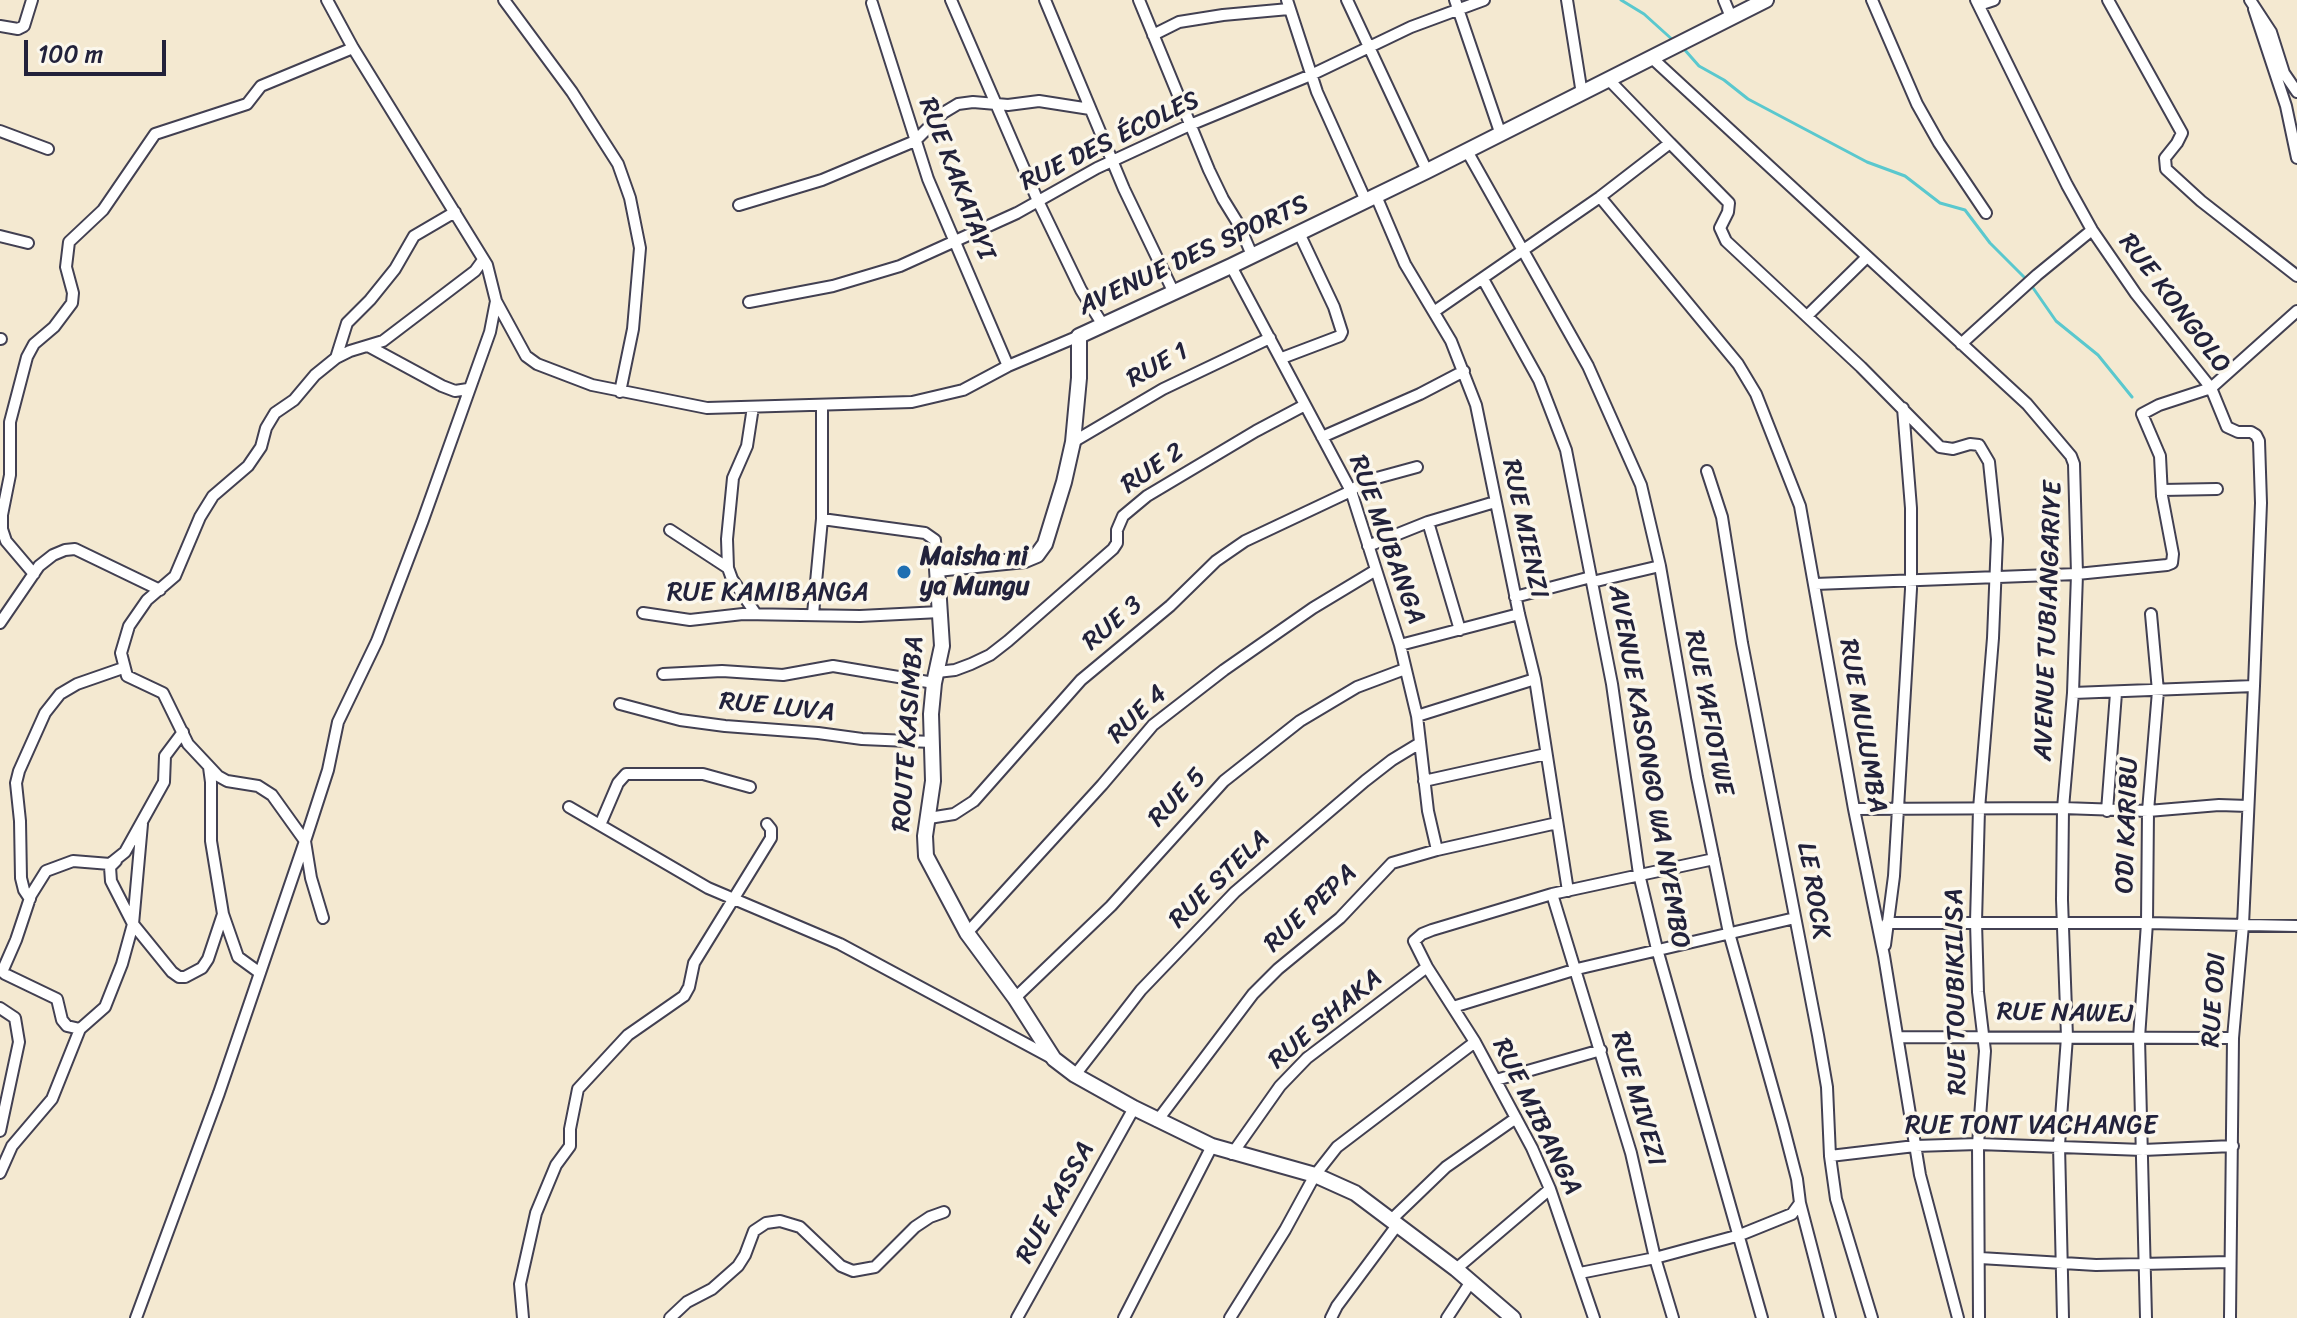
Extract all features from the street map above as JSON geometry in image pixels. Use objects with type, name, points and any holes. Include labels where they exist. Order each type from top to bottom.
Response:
[{"type":"street","points":[[0,26],[18,29],[24,26],[32,0]]},
{"type":"street","name":"AVENUE DES SPORTS","points":[[327,0],[353,48],[483,260],[493,282],[496,301],[531,360],[592,385],[707,408],[912,402],[963,390],[1008,366],[1174,293],[1427,171],[1731,17]]},
{"type":"street","points":[[504,0],[572,92],[618,164],[630,198],[640,248],[633,329],[620,392]]},
{"type":"street","points":[[951,0],[1038,201],[1081,290],[1103,325]]},
{"type":"street","points":[[1045,0],[1112,161],[1174,293]]},
{"type":"street","points":[[1139,0],[1190,125],[1252,255]]},
{"type":"street","points":[[1347,0],[1427,171]]},
{"type":"street","name":"RUE DES ÉCOLES","points":[[749,302],[833,286],[900,266],[957,241],[1112,161],[1190,125],[1311,75],[1456,5],[1484,0]]},
{"type":"street","points":[[1567,0],[1582,94]]},
{"type":"street","points":[[1724,0],[1731,17],[1766,0]]},
{"type":"street","points":[[1872,0],[1917,104],[1986,213]]},
{"type":"street","points":[[1977,3],[1994,0]]},
{"type":"street","points":[[2108,0],[2182,133],[2165,158],[2166,169],[2297,276]]},
{"type":"street","name":"RUE KAKATAYI","points":[[872,3],[928,179],[1008,366]]},
{"type":"street","name":"RUE KONGOLO","points":[[1977,3],[2092,230],[2136,294],[2211,388],[2227,427],[2238,432],[2251,432],[2259,441],[2261,503],[2254,686]]},
{"type":"street","points":[[1153,35],[1179,22],[1288,4]]},
{"type":"street","name":"RUE MIENZI","points":[[1288,4],[1332,127],[1405,264],[1435,311],[1464,371],[1476,405],[1535,679],[1568,891]]},
{"type":"street","points":[[2252,4],[2271,32],[2284,73],[2297,92]]},
{"type":"street","points":[[2252,4],[2286,106],[2297,158]]},
{"type":"street","points":[[1456,5],[1501,135]]},
{"type":"street","points":[[34,574],[6,541],[2,529],[10,475],[4,439],[27,357],[34,344],[54,327],[72,303],[73,293],[66,267],[69,242],[103,210],[151,138],[205,116],[247,104],[261,86],[353,48]]},
{"type":"street","name":"AVENUE TUBIANGARIYE","points":[[1652,58],[2027,404],[2071,456],[2076,474],[2077,574],[2073,693],[2063,808],[2062,924],[2067,1037],[2059,1145],[2063,1318]]},
{"type":"street","points":[[1609,80],[1729,203],[1730,208],[1720,228],[1726,241],[1903,408],[1911,508],[1911,579],[1894,876],[1884,956]]},
{"type":"street","points":[[739,205],[799,188],[915,141],[950,107],[973,102],[998,105],[1039,101],[1090,109]]},
{"type":"street","points":[[0,131],[48,149]]},
{"type":"street","points":[[1435,311],[1600,197],[1670,143]]},
{"type":"street","name":"RUE YAFIOTWE","points":[[1467,151],[1588,366],[1632,461],[1646,501],[1729,933],[1787,1139],[1830,1318]]},
{"type":"street","name":"RUE MULUMBA","points":[[1600,197],[1738,364],[1756,394],[1800,506],[1854,809],[1884,956],[1920,1175],[1958,1318]]},
{"type":"street","points":[[336,358],[347,323],[395,269],[414,236],[455,212]]},
{"type":"street","points":[[1961,344],[2092,230]]},
{"type":"street","points":[[1282,358],[1340,336],[1342,332],[1334,307],[1299,233]]},
{"type":"street","points":[[0,236],[28,243]]},
{"type":"street","points":[[1807,316],[1867,257]]},
{"type":"street","points":[[323,918],[311,878],[305,841],[272,795],[258,786],[227,781],[218,776],[188,744],[163,693],[127,676],[121,653],[129,626],[147,600],[175,576],[200,517],[213,496],[248,466],[261,447],[270,419],[336,358],[383,341],[475,271],[483,260]]},
{"type":"street","name":"RUE MUBANGA","points":[[1231,266],[1351,491],[1400,645],[1417,716],[1424,781],[1437,850]]},
{"type":"street","name":"AVENUE KASONGO WA NYEMBO","points":[[1483,279],[1539,380],[1566,450],[1612,684],[1639,874],[1657,949],[1762,1318]]},
{"type":"street","points":[[136,1318],[305,841],[328,770],[338,722],[377,641],[423,520],[490,332],[496,301]]},
{"type":"street","points":[[1815,584],[2077,574],[2172,563],[2160,456],[2142,414],[2159,405],[2211,388],[2297,311]]},
{"type":"street","points":[[937,569],[1025,560],[1037,555],[1045,544],[1073,442],[1079,336]]},
{"type":"street","name":"RUE 1","points":[[1073,442],[1163,389],[1270,338]]},
{"type":"street","points":[[370,347],[442,386],[455,391],[468,389]]},
{"type":"street","points":[[1322,437],[1464,371]]},
{"type":"street","name":"RUE 2","points":[[663,674],[722,671],[783,675],[833,666],[935,678],[971,664],[1008,641],[1113,549],[1117,543],[1119,522],[1147,496],[1305,405]]},
{"type":"street","points":[[753,407],[747,446],[733,478],[727,539],[728,568],[732,579],[756,614]]},
{"type":"street","points":[[813,614],[822,519],[822,407]]},
{"type":"street","name":"RUE TOUBIKILISA","points":[[1903,408],[1940,447],[1953,449],[1979,445],[1993,482],[1996,575],[1979,809],[1976,922],[1978,992],[1985,1051],[1978,1144],[1979,1318]]},
{"type":"street","name":"RUE 3","points":[[929,818],[954,814],[974,801],[1081,680],[1170,606],[1216,561],[1245,541],[1351,491],[1362,482],[1417,467]]},
{"type":"street","name":"LE ROCK","points":[[1707,471],[1722,517],[1742,643],[1827,1087],[1830,1156],[1836,1199],[1872,1318]]},
{"type":"street","points":[[2162,490],[2217,489]]},
{"type":"street","points":[[1368,546],[1428,522],[1495,502]]},
{"type":"street","name":"ROUTE KASIMBA","points":[[822,519],[932,536],[937,545],[942,646],[935,678],[933,781],[925,836],[926,856],[967,933],[1015,998],[1054,1059]]},
{"type":"street","points":[[1428,522],[1460,630]]},
{"type":"street","points":[[670,530],[728,568]]},
{"type":"street","points":[[0,623],[39,566],[53,555],[75,549],[160,590]]},
{"type":"street","points":[[1515,597],[1660,566]]},
{"type":"street","name":"RUE 4","points":[[967,933],[1153,725],[1313,608],[1376,570]]},
{"type":"street","name":"RUE KAMIBANGA","points":[[643,613],[690,620],[756,614],[860,616],[940,612]]},
{"type":"street","points":[[1400,645],[1519,614]]},
{"type":"street","name":"ODI KARIBU","points":[[2146,1318],[2139,1038],[2147,923],[2148,811],[2158,691],[2151,614]]},
{"type":"street","points":[[30,899],[21,878],[16,783],[19,771],[45,713],[60,694],[77,684],[123,668]]},
{"type":"street","name":"RUE 5","points":[[1015,998],[1111,906],[1224,781],[1300,721],[1357,687],[1405,669]]},
{"type":"street","points":[[1417,716],[1535,679]]},
{"type":"street","points":[[2073,693],[2254,686]]},
{"type":"street","name":"RUE ODI","points":[[2230,1318],[2233,1038],[2243,925],[2254,686]]},
{"type":"street","points":[[2107,811],[2116,693]]},
{"type":"street","name":"RUE LUVA","points":[[620,704],[680,720],[725,726],[862,739],[932,742]]},
{"type":"street","points":[[183,732],[165,756],[164,782],[142,824],[125,852],[110,867],[111,881],[133,924],[172,972],[185,977],[202,968],[208,959],[223,914]]},
{"type":"street","name":"RUE STELA","points":[[1075,1075],[1141,990],[1235,892],[1365,781],[1420,743]]},
{"type":"street","points":[[1424,781],[1546,754]]},
{"type":"street","points":[[208,765],[211,841],[223,914],[238,957],[260,973]]},
{"type":"street","points":[[600,825],[618,783],[626,774],[703,774],[750,787]]},
{"type":"street","points":[[1854,809],[2063,808],[2148,811],[2219,805],[2248,806]]},
{"type":"street","name":"ROUTE KASIMBA","points":[[569,807],[708,888],[835,942],[1054,1059],[1075,1075],[1157,1121],[1232,1154],[1315,1175],[1355,1193],[1456,1269],[1513,1318]]},
{"type":"street","name":"RUE PEPA","points":[[1157,1121],[1253,994],[1340,918],[1392,863],[1557,823]]},
{"type":"street","points":[[0,1173],[12,1146],[52,1099],[80,1029],[105,1007],[133,924],[142,824]]},
{"type":"street","points":[[523,1318],[520,1284],[536,1213],[556,1165],[570,1146],[578,1089],[628,1035],[684,996],[694,963],[771,838],[767,824]]},
{"type":"street","points":[[1552,894],[1714,859]]},
{"type":"street","points":[[0,987],[2,972],[41,876],[53,867],[73,861],[105,864],[116,861]]},
{"type":"street","name":"RUE MIBANGA","points":[[1552,894],[1432,930],[1417,937],[1415,946],[1475,1042],[1516,1118],[1550,1189],[1594,1318]]},
{"type":"street","name":"RUE MIVEZI","points":[[1552,894],[1631,1153],[1655,1258],[1673,1318]]},
{"type":"street","points":[[1453,1007],[1577,969],[1795,918]]},
{"type":"street","points":[[1887,923],[2297,926]]},
{"type":"street","name":"RUE SHAKA","points":[[1232,1154],[1280,1086],[1307,1058],[1427,967]]},
{"type":"street","points":[[2,972],[57,999],[62,1020],[67,1026],[80,1029]]},
{"type":"street","points":[[0,1008],[15,1018],[19,1042],[0,1131]]},
{"type":"street","name":"RUE NAWEJ","points":[[1898,1037],[2233,1038]]},
{"type":"street","points":[[1230,1318],[1315,1175],[1337,1147],[1475,1042]]},
{"type":"street","points":[[1496,1080],[1601,1050]]},
{"type":"street","name":"RUE KASSA","points":[[1017,1318],[1134,1108]]},
{"type":"street","points":[[1331,1318],[1395,1222],[1437,1174],[1516,1118]]},
{"type":"street","name":"RUE TONT VACHANGE","points":[[1830,1156],[1915,1146],[1978,1144],[2143,1150],[2233,1146]]},
{"type":"street","points":[[1124,1318],[1212,1146]]},
{"type":"street","points":[[1456,1269],[1550,1189]]},
{"type":"street","points":[[1580,1273],[1655,1258],[1740,1235],[1792,1214],[1800,1203]]},
{"type":"street","points":[[670,1318],[687,1302],[712,1289],[738,1266],[754,1231],[766,1223],[780,1221],[800,1227],[841,1266],[853,1271],[875,1267],[915,1227],[944,1212]]},
{"type":"street","points":[[1980,1258],[2096,1265],[2230,1262]]},
{"type":"street","points":[[1447,1318],[1470,1283]]},
{"type":"waterway","points":[[1621,0],[1644,14],[1675,42]]},
{"type":"waterway","points":[[1684,49],[1699,66],[1748,99],[1867,162],[1905,176],[1940,203],[1965,210],[1990,243],[2026,279]]},
{"type":"waterway","points":[[2031,285],[2056,321],[2098,355],[2132,397]]},
{"type":"place","name":"Maisha ni ya Mungu","points":[[904,572]]}]
